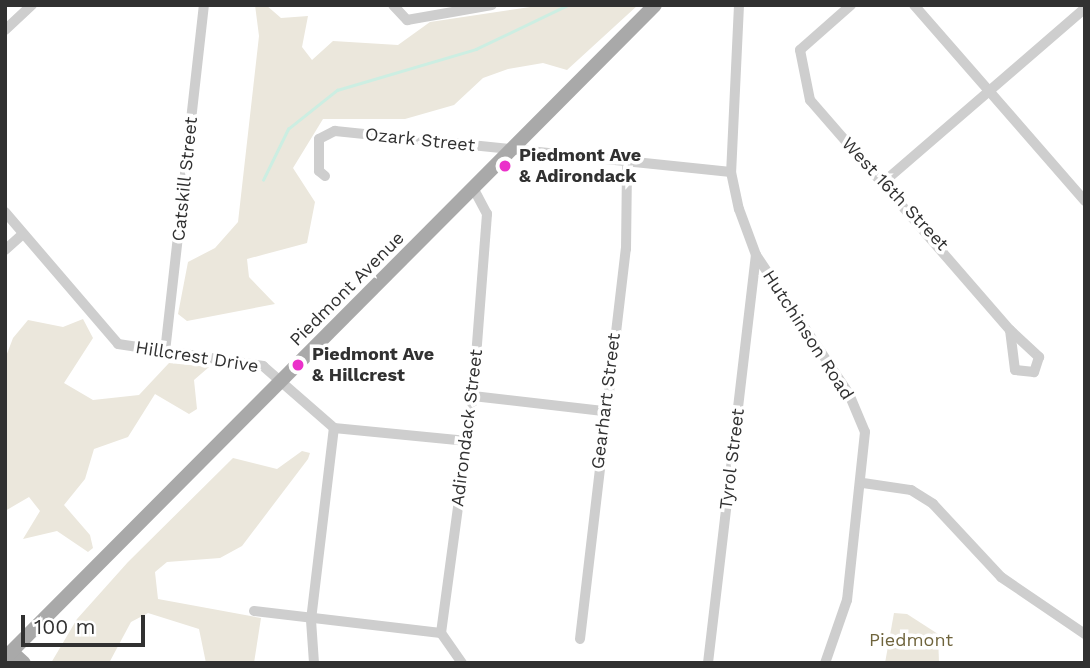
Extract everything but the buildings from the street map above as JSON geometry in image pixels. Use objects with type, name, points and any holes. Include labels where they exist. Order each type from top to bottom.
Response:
[{"type":"main road","name":"Piedmont Avenue","points":[[8,651],[514,151],[655,5]]},
{"type":"main road","points":[[8,651],[24,663]]},
{"type":"street","name":"Catskill Street","points":[[165,352],[204,5]]},
{"type":"street","points":[[393,5],[407,20],[492,5]]},
{"type":"street","name":"Hutchinson Road","points":[[739,5],[731,172],[756,255],[849,394],[865,432],[863,483],[847,600],[825,663]]},
{"type":"street","name":"West 16th Street","points":[[851,5],[800,50],[810,100],[886,180],[1010,330]]},
{"type":"street","points":[[914,5],[1085,201]]},
{"type":"street","points":[[5,30],[30,8]]},
{"type":"street","points":[[886,180],[1085,8]]},
{"type":"street","name":"Ozark Street","points":[[325,176],[319,171],[319,139],[335,131],[731,172]]},
{"type":"street","name":"Gearhart Street","points":[[580,639],[603,411],[626,249],[627,162]]},
{"type":"street","name":"Adirondack Street","points":[[441,633],[473,396],[487,214],[474,190]]},
{"type":"street","name":"Hillcrest Drive","points":[[5,212],[110,338],[165,352],[263,366],[334,428]]},
{"type":"street","points":[[5,250],[23,234]]},
{"type":"street","name":"Tyrol Street","points":[[708,663],[756,255]]},
{"type":"street","points":[[473,396],[603,411]]},
{"type":"street","points":[[314,663],[311,620],[334,428],[467,442]]},
{"type":"street","points":[[863,483],[911,490],[933,504],[1000,577],[1085,634]]},
{"type":"street","points":[[254,611],[311,620],[441,633],[462,663]]},
{"type":"green space","points":[[255,5],[266,5],[281,18],[308,16],[302,47],[312,60],[333,41],[398,45],[430,22],[544,5],[638,5],[567,70],[543,63],[508,69],[483,78],[454,105],[405,119],[323,119],[293,168],[315,202],[307,243],[247,259],[249,277],[275,304],[187,321],[178,314],[188,262],[215,248],[238,222],[259,36]]},
{"type":"green space","points":[[83,319],[93,338],[64,383],[93,400],[139,395],[169,363],[209,367],[194,380],[197,409],[189,414],[155,394],[128,437],[94,449],[85,479],[64,505],[90,535],[93,548],[88,552],[57,531],[23,539],[40,511],[29,497],[5,511],[5,359],[13,338],[28,320],[63,327]]},
{"type":"green space","points":[[302,451],[310,453],[308,459],[242,546],[220,558],[167,562],[155,572],[158,599],[261,618],[254,663],[206,663],[199,629],[148,613],[131,622],[109,663],[51,663],[77,619],[128,562],[233,458],[277,469]]},
{"type":"green space","name":"Piedmont","points":[[894,613],[907,614],[938,634],[939,663],[885,663]]},
{"type":"waterway","points":[[263,180],[288,129],[337,90],[476,49],[568,5]]},
{"type":"place","name":"Piedmont Ave & Adirondack","points":[[505,166]]},
{"type":"place","name":"Piedmont Ave & Hillcrest","points":[[298,365]]}]
